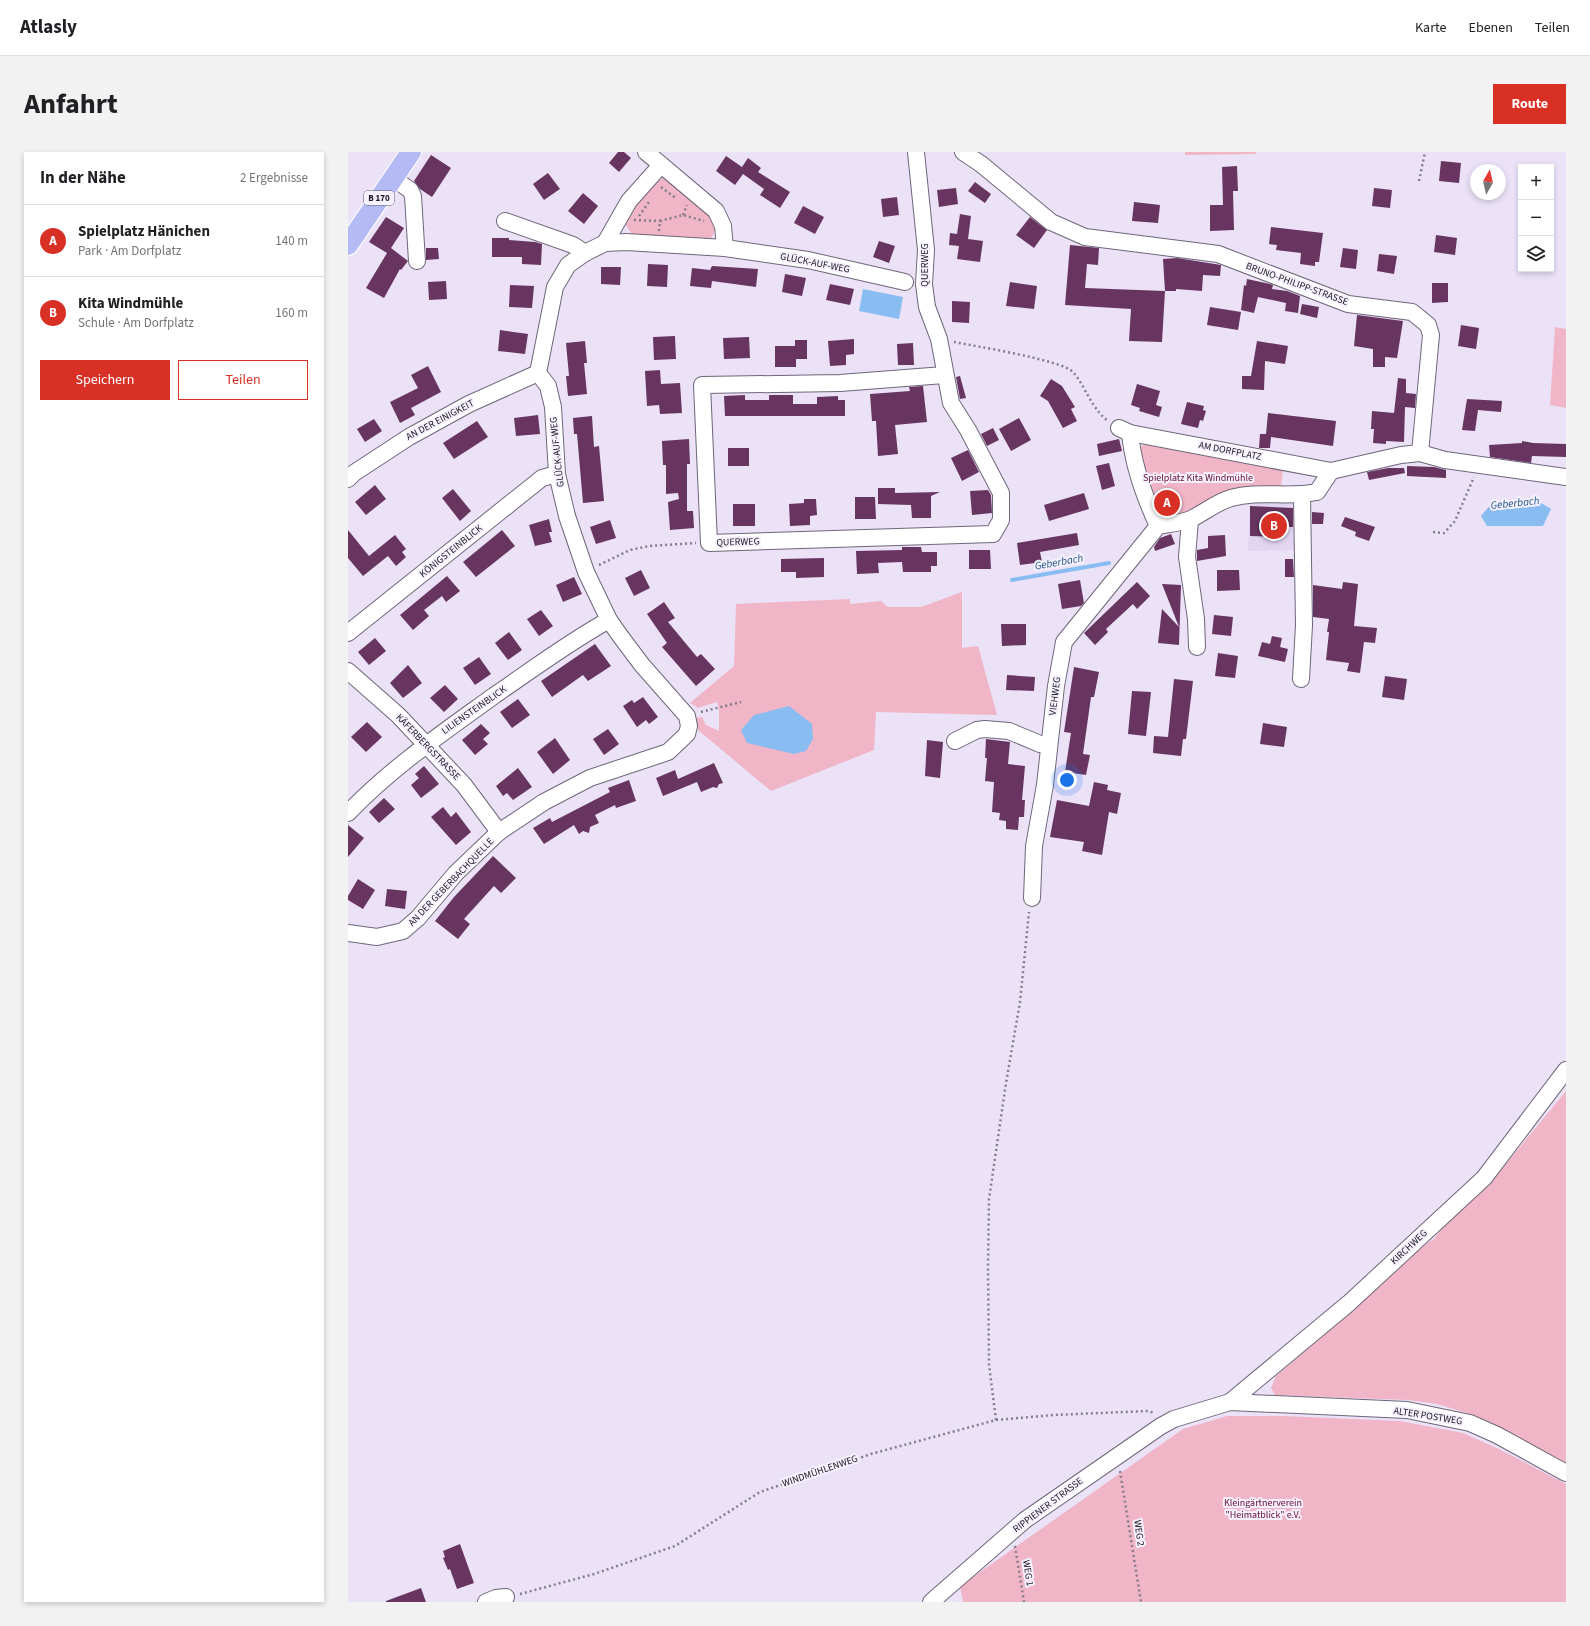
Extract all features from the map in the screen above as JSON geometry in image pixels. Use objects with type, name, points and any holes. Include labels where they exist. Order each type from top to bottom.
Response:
[{"type":"main road","name":"B 170","points":[[348,245],[411,152]]},
{"type":"street","points":[[646,152],[661,166],[716,210],[722,226],[725,248]]},
{"type":"street","name":"QUERWEG","points":[[916,152],[926,250],[924,284],[927,307],[939,339],[944,375],[951,403],[968,430],[1001,493],[1001,520],[993,534],[708,543],[702,385],[840,383],[944,375]]},
{"type":"street","name":"BRUNO-PHILIPP-STRASSE","points":[[963,152],[981,164],[1051,222],[1085,237],[1218,254],[1348,304],[1412,312],[1428,325],[1431,335],[1420,453]]},
{"type":"street","points":[[605,243],[619,216],[629,201],[661,166]]},
{"type":"street","points":[[394,178],[410,190],[413,196],[418,261]]},
{"type":"street","points":[[505,221],[573,245],[585,252]]},
{"type":"street","name":"GLÜCK-AUF-WEG","points":[[688,721],[642,665],[609,620],[586,572],[567,516],[557,474],[553,407],[548,386],[538,373],[555,288],[568,265],[585,252],[605,243],[658,243],[725,248],[808,260],[906,282]]},
{"type":"street","name":"AN DER EINIGKEIT","points":[[348,479],[354,473],[409,437],[468,404],[538,373]]},
{"type":"street","points":[[1124,431],[1132,451],[1143,495],[1158,526],[1190,520],[1210,507],[1231,498],[1255,494],[1302,495],[1316,492],[1331,471]]},
{"type":"street","name":"AM DORFPLATZ","points":[[1124,431],[1331,471],[1401,454],[1420,453]]},
{"type":"street","points":[[1420,453],[1445,460],[1566,477]]},
{"type":"street","name":"KÖNIGSTEINBLICK","points":[[348,633],[542,478],[557,474]]},
{"type":"street","points":[[1301,679],[1304,625],[1302,495]]},
{"type":"street","points":[[1190,520],[1187,557],[1196,619],[1197,646]]},
{"type":"street","name":"VIEHWEG","points":[[1032,898],[1034,846],[1045,785],[1056,686],[1064,642],[1158,526]]},
{"type":"street","name":"LILIENSTEINBLICK","points":[[348,812],[425,745],[578,637],[609,620]]},
{"type":"street","name":"KÄFERBERGSTRASSE","points":[[348,671],[398,716],[464,785],[499,832]]},
{"type":"street","name":"AN DER GEBERBACHQUELLE","points":[[348,933],[377,937],[403,931],[418,918],[456,873],[499,832],[544,802],[590,778],[668,752],[687,734],[688,721]]},
{"type":"street","points":[[955,741],[977,730],[985,729],[1009,731],[1040,744],[1049,745]]},
{"type":"street","name":"KIRCHWEG","points":[[1230,1402],[1349,1302],[1484,1178],[1566,1070]]},
{"type":"street","name":"RIPPIENER STRASSE","points":[[931,1602],[1025,1520],[1161,1426],[1174,1419],[1230,1402]]},
{"type":"street","name":"ALTER POSTWEG","points":[[1230,1402],[1407,1410],[1470,1423],[1497,1435],[1566,1473]]},
{"type":"street","points":[[486,1602],[496,1598],[506,1597]]},
{"type":"path","points":[[1419,181],[1425,152]]},
{"type":"path","points":[[619,216],[635,220],[660,221],[683,215],[722,226]]},
{"type":"path","points":[[658,243],[660,221]]},
{"type":"path","points":[[939,339],[1056,363],[1072,372],[1103,416],[1124,431]]},
{"type":"path","points":[[1433,532],[1444,533],[1455,521],[1469,491],[1476,465]]},
{"type":"path","points":[[586,572],[630,550],[649,546],[708,543]]},
{"type":"path","points":[[688,721],[741,702]]},
{"type":"path","points":[[996,1420],[989,1365],[989,1200],[1006,1083],[1020,1002],[1032,898]]},
{"type":"path","name":"WINDMÜHLENWEG","points":[[506,1597],[594,1574],[675,1546],[760,1492],[871,1454],[996,1420],[1054,1415],[1148,1411],[1174,1419]]},
{"type":"path","name":"WEG 2","points":[[1118,1467],[1122,1473],[1141,1602]]},
{"type":"path","name":"WEG 1","points":[[1015,1547],[1024,1602]]},
{"type":"shaded area","points":[[1250,501],[1299,502],[1299,550],[1248,551]]},
{"type":"green space","points":[[1185,152],[1256,152],[1256,154],[1185,155]]},
{"type":"green space","points":[[665,177],[717,222],[713,235],[710,239],[632,234],[624,223],[635,202],[646,189],[658,180]]},
{"type":"green space","points":[[1555,327],[1566,329],[1566,408],[1550,405]]},
{"type":"green space","name":"Spielplatz Kita Windmühle","points":[[1147,443],[1283,467],[1281,488],[1254,486],[1243,487],[1218,495],[1199,506],[1179,513],[1169,514],[1159,511],[1138,453],[1140,447]]},
{"type":"green space","points":[[962,592],[962,648],[978,646],[997,715],[876,712],[874,750],[771,791],[698,730],[695,718],[702,717],[706,725],[719,731],[719,711],[717,702],[698,708],[690,703],[734,666],[736,604],[850,599],[850,604],[881,601],[888,607],[921,607]]},
{"type":"green space","points":[[1566,1091],[1566,1463],[1492,1423],[1467,1413],[1437,1404],[1408,1400],[1275,1395],[1271,1388],[1276,1376],[1364,1301],[1406,1257],[1434,1239],[1451,1216],[1495,1177]]},
{"type":"green space","name":"Kleingärtnerverein \"Heimatblick\" e.V.","points":[[1227,1416],[1283,1416],[1400,1421],[1463,1433],[1499,1449],[1566,1484],[1566,1602],[963,1602],[960,1586],[1183,1429]]},
{"type":"water","points":[[863,289],[903,297],[899,319],[859,311]]},
{"type":"water","points":[[1536,500],[1551,509],[1543,526],[1487,526],[1481,516],[1493,502]]},
{"type":"water","points":[[789,706],[812,724],[813,739],[806,751],[794,754],[747,743],[741,730],[754,715]]},
{"type":"building","points":[[618,152],[624,152],[631,158],[619,172],[609,163]]},
{"type":"building","points":[[431,155],[451,168],[432,197],[420,189],[414,181]]},
{"type":"building","points":[[726,156],[742,167],[748,158],[761,168],[758,172],[790,192],[780,208],[760,195],[764,189],[743,174],[735,185],[716,171]]},
{"type":"building","points":[[1441,161],[1461,163],[1459,183],[1439,181]]},
{"type":"building","points":[[1237,166],[1238,191],[1233,191],[1234,230],[1210,231],[1210,205],[1223,205],[1222,167]]},
{"type":"building","points":[[548,173],[560,189],[544,200],[533,184]]},
{"type":"building","points":[[975,182],[991,194],[985,203],[968,191]]},
{"type":"building","points":[[956,188],[958,204],[939,207],[937,190]]},
{"type":"building","points":[[1374,188],[1392,190],[1390,208],[1372,206]]},
{"type":"building","points":[[583,193],[598,206],[584,224],[568,211]]},
{"type":"building","points":[[897,197],[899,215],[883,217],[881,199]]},
{"type":"building","points":[[1134,202],[1160,205],[1158,223],[1132,221]]},
{"type":"building","points":[[803,206],[824,217],[815,234],[794,223]]},
{"type":"building","points":[[960,214],[971,216],[968,239],[983,241],[980,262],[957,259],[959,246],[949,245],[950,233],[957,234]]},
{"type":"building","points":[[386,217],[404,228],[391,248],[408,261],[401,270],[400,269],[384,298],[366,288],[387,253],[369,242]]},
{"type":"building","points":[[1030,217],[1047,230],[1034,248],[1016,235]]},
{"type":"building","points":[[1271,227],[1323,233],[1319,262],[1315,262],[1315,266],[1300,264],[1301,253],[1276,250],[1277,245],[1269,244]]},
{"type":"building","points":[[1436,235],[1457,238],[1455,255],[1434,252]]},
{"type":"building","points":[[492,238],[509,238],[509,240],[542,244],[541,265],[522,264],[522,257],[492,257]]},
{"type":"building","points":[[879,241],[895,246],[889,263],[873,257]]},
{"type":"building","points":[[1070,245],[1099,248],[1098,265],[1087,264],[1085,288],[1165,291],[1162,342],[1129,341],[1131,309],[1065,305]]},
{"type":"building","points":[[426,248],[438,248],[439,259],[426,260]]},
{"type":"building","points":[[1343,248],[1358,250],[1356,269],[1340,267]]},
{"type":"building","points":[[1379,254],[1397,256],[1394,274],[1377,271]]},
{"type":"building","points":[[1177,258],[1221,265],[1220,276],[1203,275],[1202,291],[1176,289],[1176,291],[1165,291],[1163,259]]},
{"type":"building","points":[[648,264],[668,265],[667,287],[647,286]]},
{"type":"building","points":[[712,266],[758,269],[756,287],[712,281],[711,288],[690,286],[692,268],[710,270]]},
{"type":"building","points":[[601,267],[621,267],[620,285],[601,284]]},
{"type":"building","points":[[785,274],[806,278],[802,296],[782,292]]},
{"type":"building","points":[[1247,279],[1270,284],[1273,285],[1272,289],[1287,291],[1300,296],[1298,313],[1285,311],[1286,303],[1258,297],[1254,313],[1241,310],[1244,285],[1246,286]]},
{"type":"building","points":[[446,281],[447,299],[429,300],[428,282]]},
{"type":"building","points":[[1010,282],[1037,286],[1034,309],[1006,306]]},
{"type":"building","points":[[1432,283],[1448,283],[1448,302],[1432,303]]},
{"type":"building","points":[[830,284],[854,289],[850,305],[826,300]]},
{"type":"building","points":[[510,285],[534,286],[532,308],[509,307]]},
{"type":"building","points":[[952,301],[970,302],[969,323],[952,322]]},
{"type":"building","points":[[1302,304],[1319,307],[1317,318],[1300,314]]},
{"type":"building","points":[[1210,307],[1241,312],[1238,330],[1207,325]]},
{"type":"building","points":[[1357,315],[1403,321],[1397,358],[1385,357],[1385,367],[1373,367],[1373,349],[1354,346]]},
{"type":"building","points":[[1461,325],[1479,328],[1476,349],[1458,346]]},
{"type":"building","points":[[500,330],[528,334],[525,354],[498,351]]},
{"type":"building","points":[[675,336],[676,359],[654,360],[653,337]]},
{"type":"building","points":[[749,337],[750,358],[724,359],[723,338]]},
{"type":"building","points":[[854,339],[854,354],[846,355],[846,365],[830,366],[828,341]]},
{"type":"building","points":[[795,340],[807,340],[807,359],[796,359],[796,367],[775,367],[775,346],[795,346]]},
{"type":"building","points":[[585,341],[587,363],[584,363],[587,394],[568,396],[566,376],[569,376],[566,343]]},
{"type":"building","points":[[1257,341],[1288,346],[1285,364],[1265,361],[1264,390],[1242,389],[1242,376],[1251,376]]},
{"type":"building","points":[[913,343],[914,365],[898,365],[897,344]]},
{"type":"building","points":[[428,366],[441,392],[411,408],[415,415],[400,423],[390,402],[418,388],[411,375]]},
{"type":"building","points":[[660,370],[661,384],[680,383],[682,413],[660,414],[659,405],[647,406],[645,371]]},
{"type":"building","points":[[960,376],[966,398],[960,399],[956,377]]},
{"type":"building","points":[[1398,378],[1406,379],[1406,393],[1416,394],[1415,408],[1405,407],[1404,442],[1386,441],[1386,444],[1373,443],[1374,429],[1371,429],[1372,411],[1394,413]]},
{"type":"building","points":[[1051,379],[1062,386],[1075,407],[1071,409],[1077,421],[1063,428],[1048,401],[1040,396]]},
{"type":"building","points":[[1137,384],[1160,391],[1156,405],[1162,407],[1159,417],[1139,411],[1140,408],[1131,405]]},
{"type":"building","points":[[923,386],[927,422],[895,425],[898,454],[878,456],[876,421],[872,421],[870,394],[910,391],[909,387]]},
{"type":"building","points":[[745,395],[745,400],[769,400],[769,395],[793,395],[793,404],[817,404],[817,397],[838,396],[838,400],[845,400],[845,416],[725,416],[724,396]]},
{"type":"building","points":[[1467,399],[1502,401],[1501,412],[1478,410],[1475,431],[1462,430]]},
{"type":"building","points":[[1187,402],[1204,406],[1203,410],[1206,411],[1203,421],[1200,420],[1198,428],[1181,424]]},
{"type":"building","points":[[1268,413],[1336,421],[1333,446],[1271,437],[1270,448],[1259,448],[1260,434],[1266,434]]},
{"type":"building","points":[[538,415],[540,434],[516,436],[514,418]]},
{"type":"building","points":[[592,416],[594,447],[599,446],[604,501],[583,503],[577,434],[574,434],[573,418]]},
{"type":"building","points":[[1019,418],[1031,440],[1011,451],[999,429]]},
{"type":"building","points":[[374,419],[382,431],[365,442],[357,429]]},
{"type":"building","points":[[477,421],[488,437],[454,459],[443,443]]},
{"type":"building","points":[[993,428],[999,440],[987,446],[981,434]]},
{"type":"building","points":[[689,439],[690,464],[687,464],[687,511],[693,511],[694,528],[670,530],[668,502],[679,499],[678,493],[666,494],[666,465],[663,465],[662,441]]},
{"type":"building","points":[[1119,439],[1122,451],[1099,456],[1097,444]]},
{"type":"building","points":[[1522,441],[1533,443],[1566,444],[1566,457],[1532,456],[1531,463],[1490,457],[1489,445],[1522,443]]},
{"type":"building","points":[[728,448],[749,448],[749,466],[728,466]]},
{"type":"building","points":[[968,450],[979,472],[962,481],[951,458]]},
{"type":"building","points":[[1109,463],[1115,486],[1102,490],[1096,466]]},
{"type":"building","points":[[1407,466],[1434,467],[1446,470],[1446,478],[1407,476]]},
{"type":"building","points":[[1388,468],[1404,468],[1405,473],[1369,480],[1367,472]]},
{"type":"building","points":[[375,485],[386,499],[366,515],[355,502]]},
{"type":"building","points":[[878,488],[895,488],[895,493],[940,492],[931,496],[931,518],[912,518],[911,505],[878,504]]},
{"type":"building","points":[[453,489],[471,511],[460,521],[442,498]]},
{"type":"building","points":[[988,490],[991,495],[992,513],[972,515],[970,491]]},
{"type":"building","points":[[1084,493],[1089,509],[1049,521],[1044,505]]},
{"type":"building","points":[[855,497],[875,497],[876,519],[855,519]]},
{"type":"building","points":[[804,499],[816,499],[817,515],[810,516],[810,525],[790,526],[789,504],[804,503]]},
{"type":"building","points":[[733,504],[755,504],[755,526],[733,526]]},
{"type":"building","points":[[1250,506],[1293,508],[1293,527],[1282,527],[1281,537],[1250,536]]},
{"type":"building","points":[[1312,512],[1324,513],[1323,524],[1312,524]]},
{"type":"building","points":[[1345,517],[1375,527],[1369,541],[1355,536],[1356,532],[1341,526]]},
{"type":"building","points":[[549,519],[552,532],[549,532],[552,542],[535,546],[529,525]]},
{"type":"building","points":[[610,520],[616,538],[596,544],[590,527]]},
{"type":"building","points":[[348,530],[369,556],[395,535],[406,549],[402,552],[406,557],[396,566],[388,556],[363,576],[348,558]]},
{"type":"building","points":[[502,530],[515,546],[476,577],[463,562]]},
{"type":"building","points":[[1077,533],[1079,545],[1040,552],[1042,562],[1020,565],[1017,543]]},
{"type":"building","points":[[1171,534],[1175,544],[1155,551],[1154,547],[1160,538]]},
{"type":"building","points":[[1225,535],[1226,556],[1197,561],[1197,550],[1208,548],[1208,536]]},
{"type":"building","points":[[902,547],[921,547],[922,552],[937,552],[937,566],[931,566],[931,572],[903,572],[902,562],[878,563],[879,573],[857,574],[856,551],[902,550]]},
{"type":"building","points":[[969,550],[990,550],[991,569],[969,569]]},
{"type":"building","points":[[824,558],[824,577],[796,578],[796,572],[781,572],[781,559]]},
{"type":"building","points":[[1285,559],[1293,559],[1294,577],[1285,577]]},
{"type":"building","points":[[641,570],[650,588],[634,596],[625,578]]},
{"type":"building","points":[[1217,570],[1239,570],[1240,590],[1217,591]]},
{"type":"building","points":[[447,576],[460,591],[446,602],[442,596],[424,610],[429,616],[413,630],[400,615]]},
{"type":"building","points":[[574,577],[582,594],[563,602],[556,585]]},
{"type":"building","points":[[1080,580],[1084,603],[1081,606],[1062,609],[1058,584]]},
{"type":"building","points":[[1137,582],[1150,596],[1137,609],[1133,604],[1106,629],[1108,632],[1095,645],[1084,633]]},
{"type":"building","points":[[1343,582],[1358,584],[1354,626],[1377,628],[1375,643],[1364,642],[1360,673],[1347,671],[1349,663],[1326,660],[1329,619],[1313,617],[1313,585],[1342,589]]},
{"type":"building","points":[[1162,584],[1181,585],[1179,645],[1158,643],[1162,609],[1179,627]]},
{"type":"building","points":[[664,602],[675,618],[668,622],[697,657],[701,654],[715,669],[696,686],[662,647],[667,643],[647,614]]},
{"type":"building","points":[[541,610],[553,626],[539,636],[527,619]]},
{"type":"building","points":[[1214,615],[1233,617],[1231,636],[1212,634]]},
{"type":"building","points":[[1001,624],[1026,624],[1026,645],[1002,646]]},
{"type":"building","points":[[509,632],[522,650],[508,660],[495,643]]},
{"type":"building","points":[[1272,636],[1282,638],[1280,647],[1288,649],[1285,662],[1258,656],[1262,642],[1270,644]]},
{"type":"building","points":[[375,638],[386,651],[369,665],[358,652]]},
{"type":"building","points":[[595,644],[611,666],[588,681],[583,675],[552,697],[541,681]]},
{"type":"building","points":[[1218,653],[1238,656],[1235,678],[1215,676]]},
{"type":"building","points":[[479,657],[491,674],[475,685],[463,668]]},
{"type":"building","points":[[408,665],[422,683],[403,698],[390,683]]},
{"type":"building","points":[[1074,667],[1099,672],[1094,697],[1091,697],[1083,754],[1090,755],[1086,775],[1065,772],[1071,733],[1064,732]]},
{"type":"building","points":[[1007,675],[1035,677],[1034,691],[1006,690]]},
{"type":"building","points":[[1385,676],[1407,679],[1404,700],[1382,697]]},
{"type":"building","points":[[1174,679],[1193,681],[1186,739],[1183,739],[1181,756],[1153,753],[1154,736],[1168,737]]},
{"type":"building","points":[[445,685],[458,699],[444,712],[430,698]]},
{"type":"building","points":[[1132,691],[1151,692],[1146,736],[1128,734]]},
{"type":"building","points":[[643,697],[658,717],[649,724],[646,720],[637,727],[623,706],[632,700],[634,703]]},
{"type":"building","points":[[518,699],[530,715],[512,728],[500,712]]},
{"type":"building","points":[[367,722],[382,737],[366,752],[351,737]]},
{"type":"building","points":[[1263,723],[1287,727],[1284,747],[1260,744]]},
{"type":"building","points":[[481,724],[490,733],[483,739],[488,744],[475,755],[462,740]]},
{"type":"building","points":[[608,729],[619,744],[604,755],[593,739]]},
{"type":"building","points":[[555,738],[570,760],[553,774],[537,752]]},
{"type":"building","points":[[986,739],[1010,742],[1008,764],[1025,766],[1022,800],[1025,800],[1024,817],[1019,817],[1018,830],[1006,829],[1006,821],[999,820],[1000,813],[992,812],[994,782],[985,781],[987,758],[985,758]]},
{"type":"building","points":[[927,740],[943,742],[940,778],[925,776]]},
{"type":"building","points":[[714,763],[723,783],[719,784],[717,788],[713,787],[701,792],[697,782],[663,796],[656,778],[675,770],[678,779]]},
{"type":"building","points":[[424,766],[439,784],[421,798],[411,785],[419,778],[415,774]]},
{"type":"building","points":[[518,768],[532,787],[513,800],[507,793],[503,796],[496,786]]},
{"type":"building","points":[[629,780],[636,801],[616,808],[615,805],[595,815],[599,823],[590,827],[589,833],[583,831],[579,834],[574,825],[544,844],[533,828],[550,818],[552,822],[610,792],[608,788]]},
{"type":"building","points":[[1094,782],[1108,785],[1107,790],[1121,793],[1117,814],[1109,812],[1102,855],[1082,851],[1084,842],[1050,837],[1057,800],[1089,806]]},
{"type":"building","points":[[384,798],[395,809],[379,823],[369,812]]},
{"type":"building","points":[[443,807],[451,817],[456,812],[471,832],[456,845],[431,817]]},
{"type":"building","points":[[348,825],[364,838],[348,857]]},
{"type":"building","points":[[493,856],[516,878],[501,893],[494,886],[464,919],[470,924],[458,939],[435,921],[454,897]]},
{"type":"building","points":[[358,879],[375,890],[363,909],[348,900],[348,896]]},
{"type":"building","points":[[387,889],[407,891],[405,909],[385,906]]},
{"type":"building","points":[[460,1544],[474,1583],[457,1589],[450,1569],[448,1570],[443,1558],[445,1557],[443,1551]]},
{"type":"building","points":[[421,1588],[426,1602],[386,1602],[386,1601]]},
{"type":"waterway","name":"Geberbach","points":[[1012,580],[1109,563]]},
{"type":"place","name":"Spielplatz Hänichen","points":[[1167,503]]},
{"type":"place","name":"Kita Windmühle","points":[[1274,526]]}]
